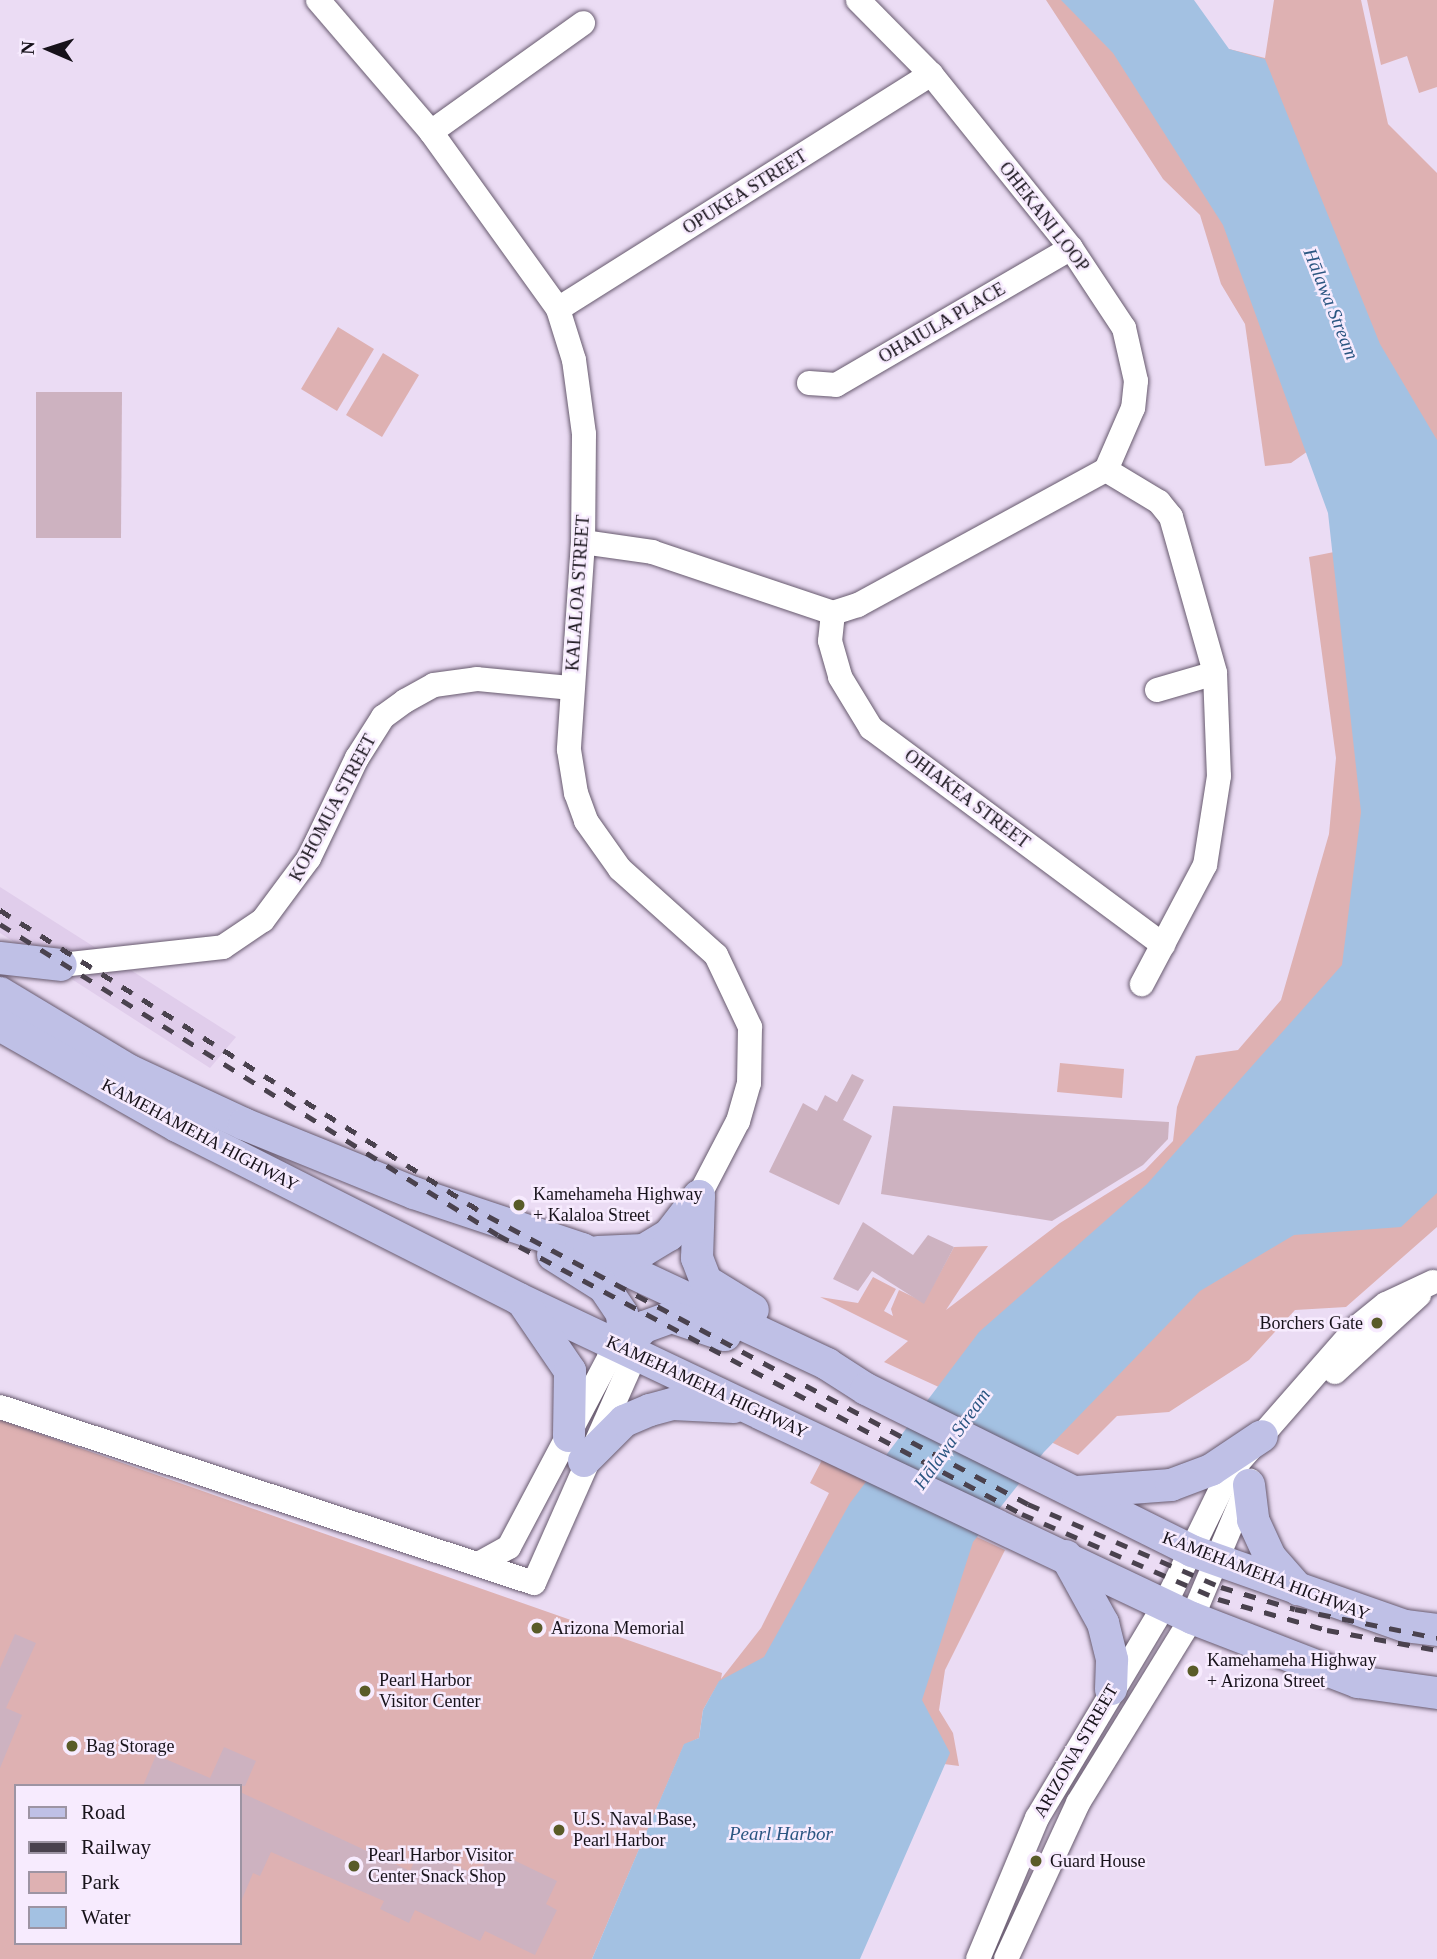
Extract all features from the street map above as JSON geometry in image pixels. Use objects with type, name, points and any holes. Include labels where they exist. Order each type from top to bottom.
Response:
[{"type":"main road","points":[[0,958],[61,965]]},
{"type":"main road","name":"KAMEHAMEHA HIGHWAY","points":[[0,993],[128,1070],[244,1124],[487,1219],[582,1250],[828,1364],[866,1389],[1064,1485],[1099,1508],[1202,1555],[1301,1593],[1405,1626],[1437,1630]]},
{"type":"main road","name":"KAMEHAMEHA HIGHWAY","points":[[0,1025],[177,1126],[519,1299],[625,1346],[748,1408],[822,1439],[1179,1611],[1358,1682],[1437,1693]]},
{"type":"main road","points":[[582,1250],[622,1255],[644,1250],[669,1234],[699,1196]]},
{"type":"main road","points":[[699,1196],[696,1258],[706,1281],[786,1328],[828,1364]]},
{"type":"main road","points":[[487,1219],[604,1287],[622,1314],[625,1346]]},
{"type":"main road","points":[[519,1299],[562,1352],[569,1371],[576,1448],[624,1421],[673,1404],[748,1408]]},
{"type":"main road","points":[[625,1346],[644,1327],[672,1317],[730,1336],[785,1346]]},
{"type":"main road","points":[[1064,1485],[1171,1485],[1211,1469],[1271,1426]]},
{"type":"main road","points":[[1249,1485],[1253,1520],[1270,1557],[1301,1593]]},
{"type":"main road","points":[[1066,1556],[1102,1623],[1112,1660],[1111,1689]]},
{"type":"street","name":"KALALOA STREET","points":[[318,0],[431,132],[558,309],[581,394],[583,542],[571,688],[569,750],[586,821],[620,869],[716,955],[750,1027],[749,1083],[738,1121],[699,1196]]},
{"type":"street","name":"OHEKANI LOOP","points":[[858,0],[931,74],[1071,248],[1124,328],[1136,381],[1133,408],[1106,470]]},
{"type":"street","points":[[431,132],[583,23]]},
{"type":"street","name":"OPUKEA STREET","points":[[558,309],[931,74]]},
{"type":"street","name":"OHAIULA PLACE","points":[[809,383],[836,385],[1071,248]]},
{"type":"street","points":[[583,542],[652,552],[833,613],[858,605],[1106,470],[1159,502],[1171,517],[1215,673],[1219,776],[1205,865],[1142,984]]},
{"type":"street","name":"OHIAKEA STREET","points":[[833,613],[830,641],[840,677],[871,728],[1163,944]]},
{"type":"street","points":[[1157,690],[1215,673]]},
{"type":"street","name":"KOHOMUA STREET","points":[[61,965],[223,947],[263,920],[309,858],[377,728],[405,701],[435,685],[477,679],[571,688]]},
{"type":"street","points":[[1202,1555],[1229,1473],[1271,1426],[1435,1280]]},
{"type":"street","points":[[0,1407],[482,1562],[534,1583],[576,1448],[608,1359],[625,1346]]},
{"type":"street","points":[[1202,1555],[1249,1485],[1271,1426]]},
{"type":"street","points":[[482,1562],[509,1547],[576,1448]]},
{"type":"street","name":"ARIZONA STREET","points":[[1006,1959],[1078,1803],[1179,1611],[1202,1555]]},
{"type":"street","name":"ARIZONA STREET","points":[[978,1959],[1037,1818],[1111,1689],[1179,1611]]},
{"type":"shaded area","points":[[0,887],[236,1037],[210,1068],[0,933]]},
{"type":"green space","points":[[1046,0],[1123,0],[1196,100],[1318,444],[1291,463],[1265,466],[1245,324],[1221,284],[1200,215],[1163,179]]},
{"type":"green space","points":[[1274,0],[1361,0],[1388,124],[1437,173],[1437,586],[1229,49],[1265,58]]},
{"type":"green space","points":[[1367,0],[1437,0],[1437,87],[1419,93],[1407,56],[1381,65]]},
{"type":"green space","points":[[338,327],[374,349],[337,411],[301,389]]},
{"type":"green space","points":[[383,353],[419,375],[382,437],[346,415]]},
{"type":"green space","points":[[1344,550],[1377,582],[1370,1028],[954,1394],[884,1362],[908,1341],[820,1297],[858,1303],[873,1277],[896,1289],[884,1311],[893,1316],[891,1309],[899,1290],[924,1302],[954,1247],[988,1246],[946,1310],[1060,1223],[1145,1170],[1173,1141],[1177,1107],[1196,1056],[1238,1050],[1281,1000],[1329,834],[1336,758],[1309,557]]},
{"type":"green space","points":[[1060,1063],[1124,1069],[1122,1098],[1057,1092]]},
{"type":"green space","points":[[1437,1158],[1437,1227],[1346,1307],[1295,1310],[1249,1360],[1169,1412],[1117,1416],[1078,1455],[1009,1422],[1256,1205]]},
{"type":"green space","name":"Pearl Harbor Visitor Center","points":[[0,1420],[722,1673],[721,1679],[761,1628],[829,1493],[810,1483],[823,1458],[895,1495],[774,1668],[719,1682],[703,1710],[699,1738],[684,1745],[592,1959],[0,1959]]},
{"type":"green space","points":[[925,1513],[1005,1550],[945,1670],[939,1710],[953,1733],[959,1766],[944,1764],[853,1608]]},
{"type":"water","points":[[1061,0],[1194,0],[1229,49],[1265,59],[1380,344],[1437,440],[1437,1193],[1401,1227],[1294,1235],[1200,1291],[1044,1452],[973,1542],[922,1700],[950,1753],[860,1959],[592,1959],[684,1744],[699,1738],[703,1710],[719,1681],[764,1657],[850,1503],[979,1332],[1147,1184],[1342,965],[1361,812],[1328,513],[1223,225],[1113,53]]},
{"type":"building","points":[[36,392],[122,392],[121,538],[36,538]]},
{"type":"building","points":[[852,1074],[864,1080],[843,1120],[872,1136],[839,1205],[769,1172],[803,1103],[817,1111],[825,1095],[837,1102]]},
{"type":"building","points":[[893,1106],[1169,1122],[1168,1139],[1143,1165],[1052,1221],[881,1194]]},
{"type":"building","points":[[863,1222],[913,1255],[928,1235],[954,1247],[924,1304],[872,1271],[858,1291],[833,1279]]},
{"type":"building","points":[[15,1634],[36,1643],[6,1708],[22,1715],[0,1768],[0,1668]]},
{"type":"building","points":[[224,1747],[256,1761],[245,1786],[144,1784],[156,1755],[210,1778]]},
{"type":"building","points":[[242,1793],[410,1871],[420,1848],[478,1876],[491,1849],[557,1881],[546,1904],[557,1910],[535,1955],[485,1931],[480,1941],[415,1910],[409,1923],[380,1909],[384,1901],[271,1852],[260,1876],[253,1873],[242,1899]]},
{"type":"railway","points":[[0,910],[488,1216],[1028,1504],[1221,1587],[1295,1609],[1437,1638]]},
{"type":"railway","points":[[0,924],[498,1235],[1022,1514],[1218,1599],[1327,1630],[1437,1650]]},
{"type":"place","name":"Kamehameha Highway + Kalaloa Street","points":[[519,1205]]},
{"type":"place","name":"Borchers Gate","points":[[1377,1323]]},
{"type":"place","name":"Arizona Memorial","points":[[537,1628]]},
{"type":"place","name":"Kamehameha Highway + Arizona Street","points":[[1193,1671]]},
{"type":"place","name":"Pearl Harbor Visitor Center","points":[[365,1691]]},
{"type":"place","name":"Bag Storage","points":[[72,1746]]},
{"type":"place","name":"U.S. Naval Base, Pearl Harbor","points":[[559,1830]]},
{"type":"place","name":"Guard House","points":[[1036,1861]]},
{"type":"place","name":"Pearl Harbor Visitor Center Snack Shop","points":[[354,1866]]},
{"type":"water label","name":"Hālawa Stream","points":[[1331,304]]},
{"type":"water label","name":"Hālawa Stream","points":[[952,1439]]},
{"type":"water label","name":"Pearl Harbor","points":[[781,1834]]}]
